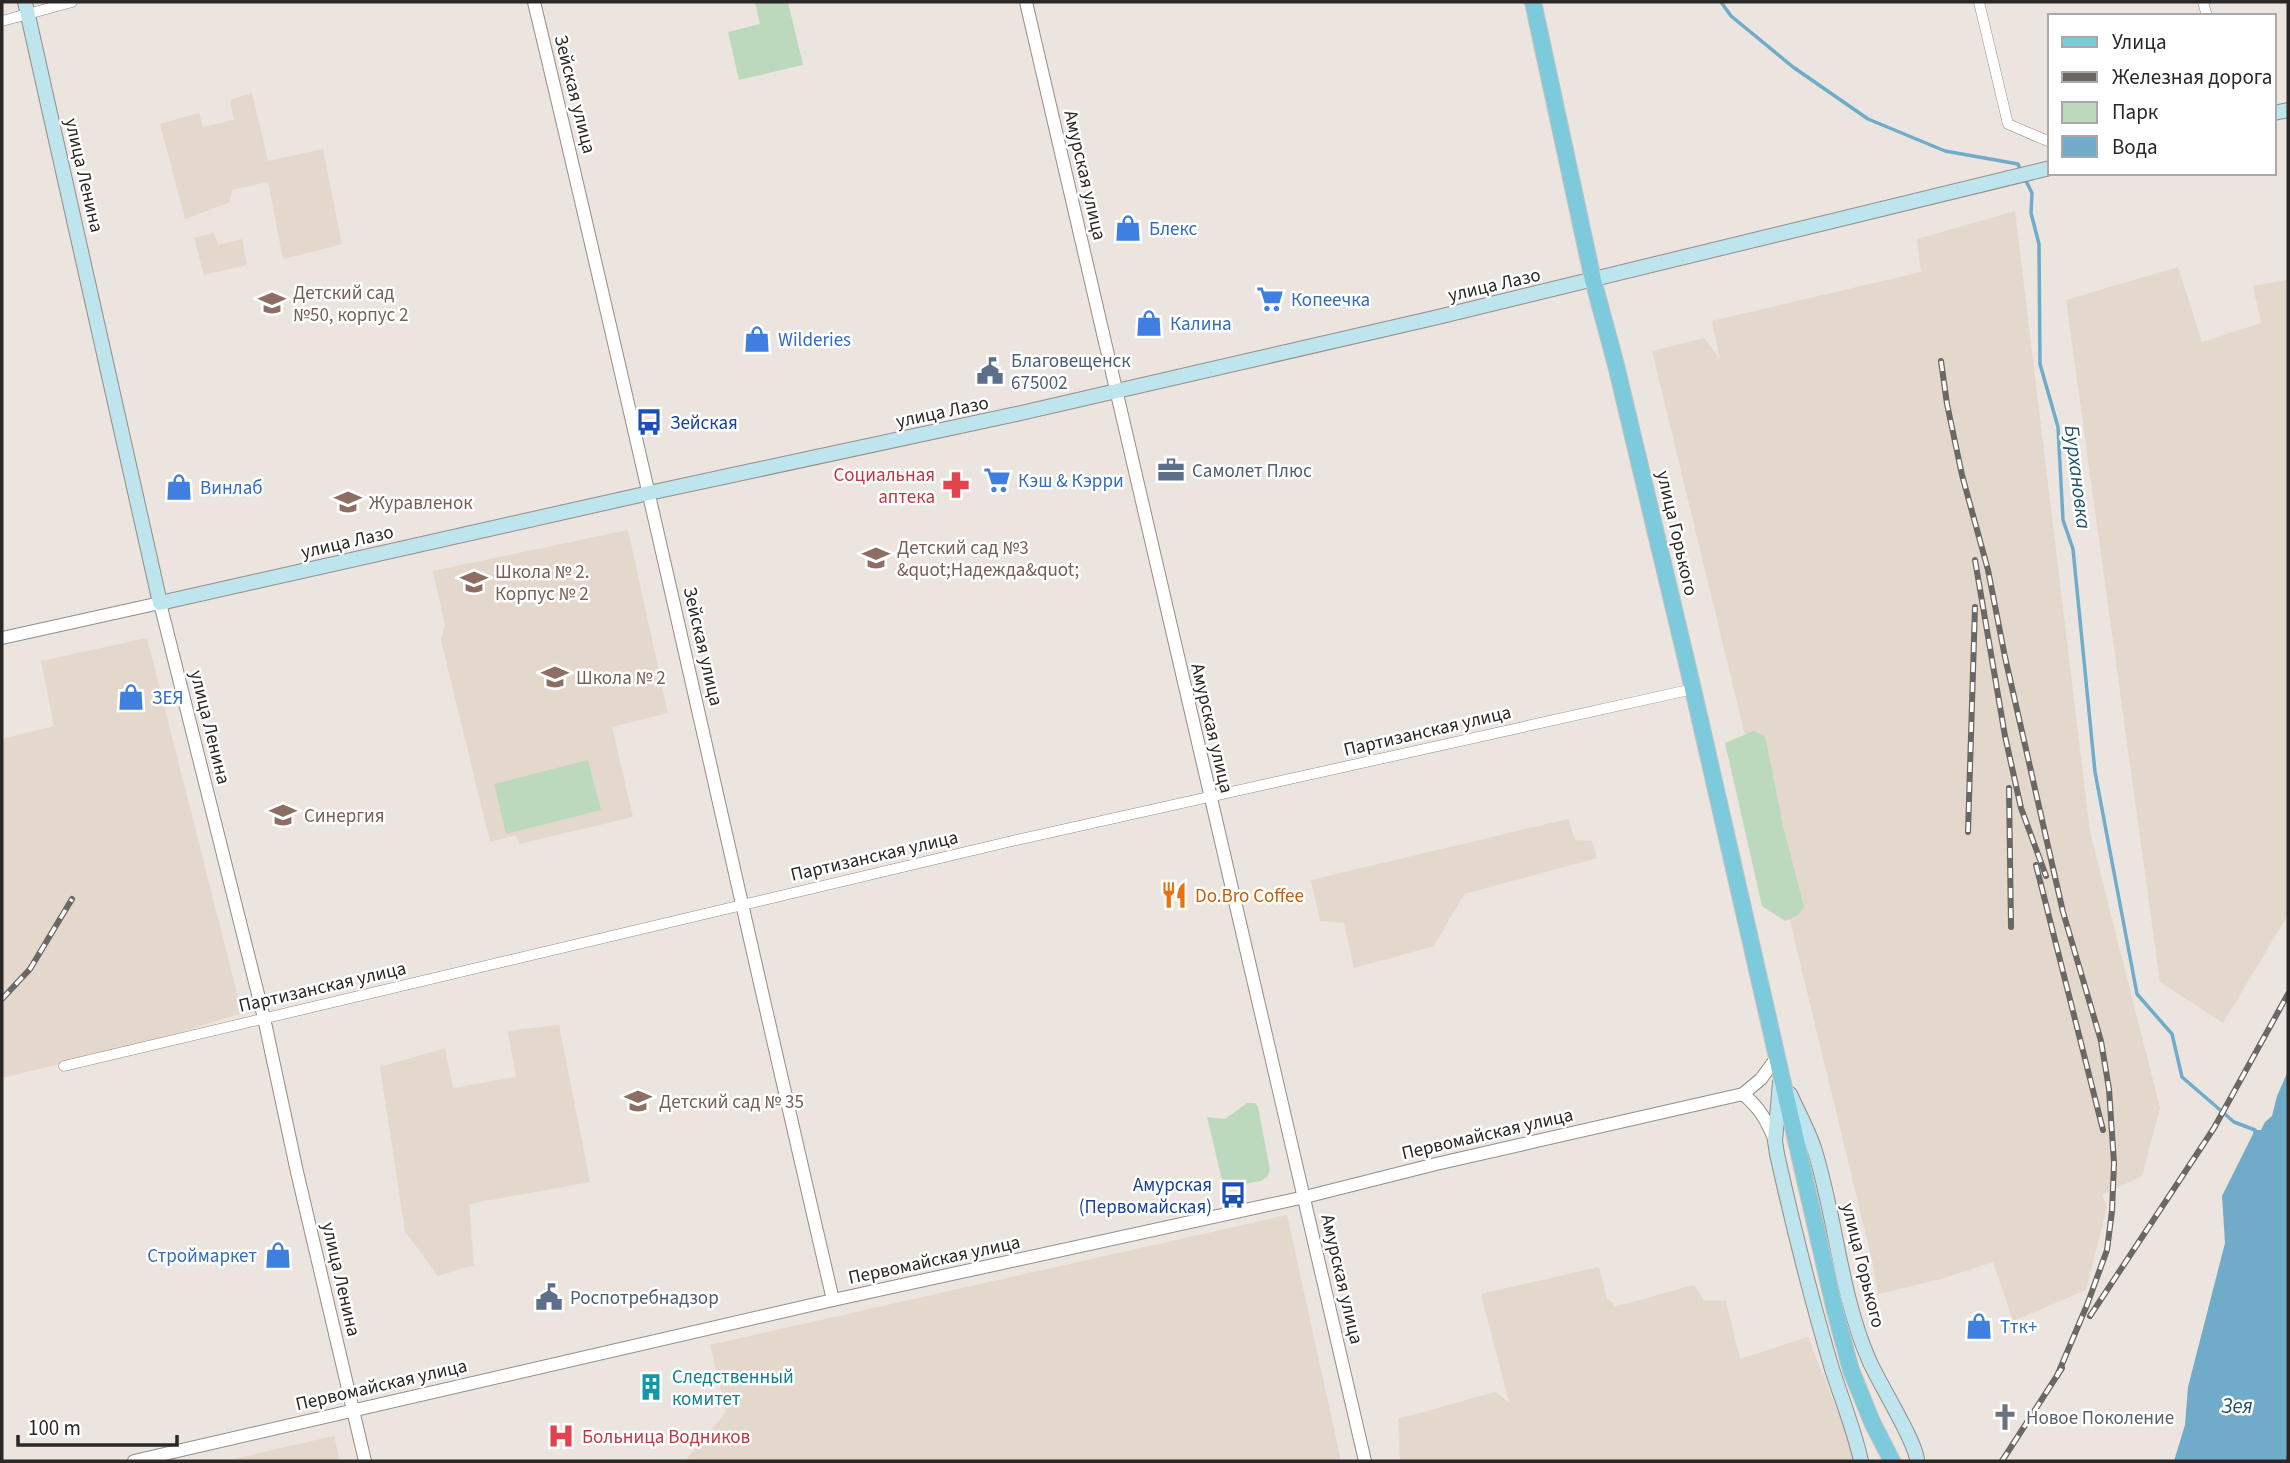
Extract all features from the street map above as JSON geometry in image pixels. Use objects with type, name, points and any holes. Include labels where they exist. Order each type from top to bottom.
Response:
[{"type":"main road","name":"улица Горького","points":[[1533,2],[1593,280],[1616,365],[1693,689],[1781,1074],[1814,1147],[1857,1325],[1869,1360],[1912,1444],[1917,1461]]},
{"type":"main road","name":"улица Ленина","points":[[27,8],[160,603]]},
{"type":"main road","name":"улица Лазо","points":[[160,603],[649,493],[1021,414],[1593,280],[2048,169]]},
{"type":"main road","name":"улица Горького","points":[[1781,1074],[1775,1141],[1807,1279],[1833,1371],[1856,1434],[1861,1461]]},
{"type":"main road","points":[[1781,1074],[1851,1370],[1872,1422],[1892,1461]]},
{"type":"street","points":[[2,21],[27,8],[72,2]]},
{"type":"street","name":"Зейская улица","points":[[534,2],[703,723],[740,904],[833,1300]]},
{"type":"street","name":"Амурская улица","points":[[1026,2],[1365,1461]]},
{"type":"street","points":[[1979,2],[2008,124],[2048,141]]},
{"type":"street","name":"улица Лазо","points":[[2,638],[160,603]]},
{"type":"street","name":"улица Ленина","points":[[160,603],[264,1018],[365,1461]]},
{"type":"street","name":"Партизанская улица","points":[[64,1066],[740,904],[1693,689]]},
{"type":"street","points":[[1775,1141],[1766,1118],[1743,1094],[1761,1079],[1777,1058]]},
{"type":"street","name":"Первомайская улица","points":[[134,1461],[833,1300],[1305,1197],[1743,1094]]},
{"type":"shaded area","points":[[252,93],[268,161],[323,149],[342,244],[283,259],[268,182],[232,190],[230,202],[185,219],[160,124],[199,113],[203,127],[234,120],[230,100]]},
{"type":"shaded area","points":[[2015,211],[2090,832],[2160,1108],[2142,1176],[2102,1195],[2107,1207],[2086,1290],[2013,1321],[1993,1262],[1941,1279],[1878,1294],[1652,351],[1704,338],[1720,360],[1712,321],[1921,272],[1917,239]]},
{"type":"shaded area","points":[[214,233],[218,245],[242,239],[247,265],[204,275],[194,238]]},
{"type":"shaded area","points":[[2178,267],[2202,342],[2261,323],[2253,286],[2288,280],[2288,915],[2223,1023],[2160,982],[2066,300]]},
{"type":"shaded area","name":"Школа № 2","points":[[628,530],[668,713],[612,727],[633,817],[519,844],[516,835],[490,842],[441,640],[445,625],[433,571]]},
{"type":"shaded area","points":[[147,638],[242,1013],[152,1041],[2,1078],[2,739],[54,726],[41,661]]},
{"type":"shaded area","points":[[1568,819],[1575,840],[1592,841],[1597,858],[1464,894],[1434,946],[1354,968],[1344,923],[1320,921],[1311,880]]},
{"type":"shaded area","points":[[559,1025],[590,1182],[469,1204],[474,1265],[438,1276],[405,1231],[380,1067],[445,1048],[453,1088],[516,1077],[508,1031]]},
{"type":"shaded area","points":[[1287,1215],[1341,1461],[685,1461],[726,1412],[710,1345]]},
{"type":"shaded area","points":[[1599,1267],[1607,1299],[1614,1307],[1694,1285],[1704,1301],[1726,1301],[1740,1359],[1808,1337],[1857,1461],[1400,1461],[1398,1419],[1495,1392],[1509,1402],[1481,1294]]},
{"type":"shaded area","points":[[334,1436],[340,1461],[225,1461]]},
{"type":"green space","points":[[755,2],[788,2],[803,65],[739,80],[728,32],[760,24]]},
{"type":"green space","points":[[1754,731],[1765,736],[1783,826],[1804,907],[1798,915],[1785,921],[1762,906],[1725,743]]},
{"type":"green space","points":[[588,760],[601,810],[506,834],[494,784]]},
{"type":"green space","points":[[1247,1103],[1255,1103],[1258,1107],[1270,1170],[1267,1177],[1261,1181],[1224,1188],[1207,1117],[1225,1119]]},
{"type":"water","name":"Зея","points":[[2288,1071],[2288,1461],[2174,1461],[2185,1425],[2188,1387],[2225,1243],[2222,1196],[2255,1130],[2261,1130],[2272,1116]]},
{"type":"waterway","name":"Бурхановка","points":[[1721,2],[1731,16],[1793,67],[1868,119],[1945,151],[2018,164],[2021,172]]},
{"type":"waterway","name":"Бурхановка","points":[[2025,179],[2032,193],[2031,213],[2039,244],[2040,364],[2058,427],[2063,520],[2073,549],[2095,772],[2137,994],[2172,1034],[2182,1077],[2234,1122],[2255,1130],[2255,1133]]},
{"type":"railway","points":[[1941,361],[1962,475],[1988,570],[2063,912],[2101,1041],[2109,1089],[2114,1163],[2107,1250],[2057,1376]]},
{"type":"railway","points":[[1975,560],[2005,736],[2021,808],[2046,876]]},
{"type":"railway","points":[[1968,832],[1975,607]]},
{"type":"railway","points":[[2009,788],[2011,927]]},
{"type":"railway","points":[[2036,865],[2103,1130]]},
{"type":"railway","points":[[2,999],[30,969],[72,899]]},
{"type":"railway","points":[[2090,1316],[2214,1128],[2288,994]]},
{"type":"railway","points":[[2002,1461],[2062,1368]]},
{"type":"place","name":"Блекс","points":[[1128,228]]},
{"type":"place","name":"Копеечка","points":[[1270,299]]},
{"type":"place","name":"Детский сад №50, корпус 2","points":[[272,303]]},
{"type":"place","name":"Калина","points":[[1149,323]]},
{"type":"place","name":"Wilderies","points":[[757,339]]},
{"type":"place","name":"Благовещенск 675002","points":[[990,371]]},
{"type":"place","name":"Зейская","points":[[649,422]]},
{"type":"place","name":"Самолет Плюс","points":[[1171,470]]},
{"type":"place","name":"Кэш & Кэрри","points":[[997,480]]},
{"type":"place","name":"Социальная аптека","points":[[956,485]]},
{"type":"place","name":"Винлаб","points":[[179,487]]},
{"type":"place","name":"Журавленок","points":[[348,502]]},
{"type":"place","name":"Детский сад №3 &quot;Надежда&quot;","points":[[876,558]]},
{"type":"place","name":"Школа № 2. Корпус № 2","points":[[474,582]]},
{"type":"place","name":"Школа № 2","points":[[555,677]]},
{"type":"place","name":"ЗЕЯ","points":[[131,697]]},
{"type":"place","name":"Синергия","points":[[283,815]]},
{"type":"place","name":"Do.Bro Coffee","points":[[1174,895]]},
{"type":"place","name":"Детский сад № 35","points":[[638,1101]]},
{"type":"place","name":"Амурская (Первомайская)","points":[[1233,1195]]},
{"type":"place","name":"Строймаркет","points":[[278,1255]]},
{"type":"place","name":"Роспотребнадзор","points":[[549,1297]]},
{"type":"place","name":"Ттк+","points":[[1979,1326]]},
{"type":"place","name":"Следственный комитет","points":[[651,1387]]},
{"type":"place","name":"Новое Поколение","points":[[2005,1417]]},
{"type":"place","name":"Больница Водников","points":[[561,1436]]}]
